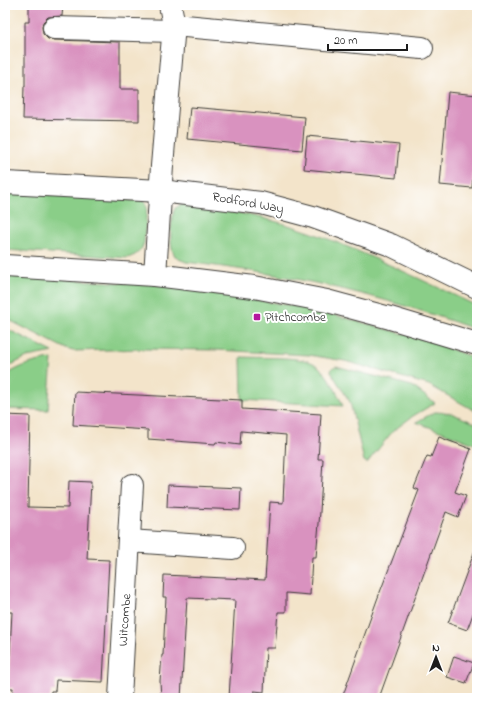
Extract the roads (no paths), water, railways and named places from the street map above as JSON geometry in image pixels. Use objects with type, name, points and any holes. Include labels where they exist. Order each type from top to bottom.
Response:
[{"type":"street","points":[[54,28],[173,21],[422,48]]},
{"type":"street","points":[[155,276],[173,21]]},
{"type":"street","name":"Rodford Way","points":[[5,183],[161,191],[214,196],[261,203],[313,217],[391,245],[477,287]]},
{"type":"street","points":[[5,266],[155,276],[254,287],[327,301],[477,344]]},
{"type":"street","name":"Witcombe","points":[[120,698],[132,485]]},
{"type":"street","points":[[130,541],[233,548]]},
{"type":"place","name":"Pitchcombe","points":[[257,317]]}]
